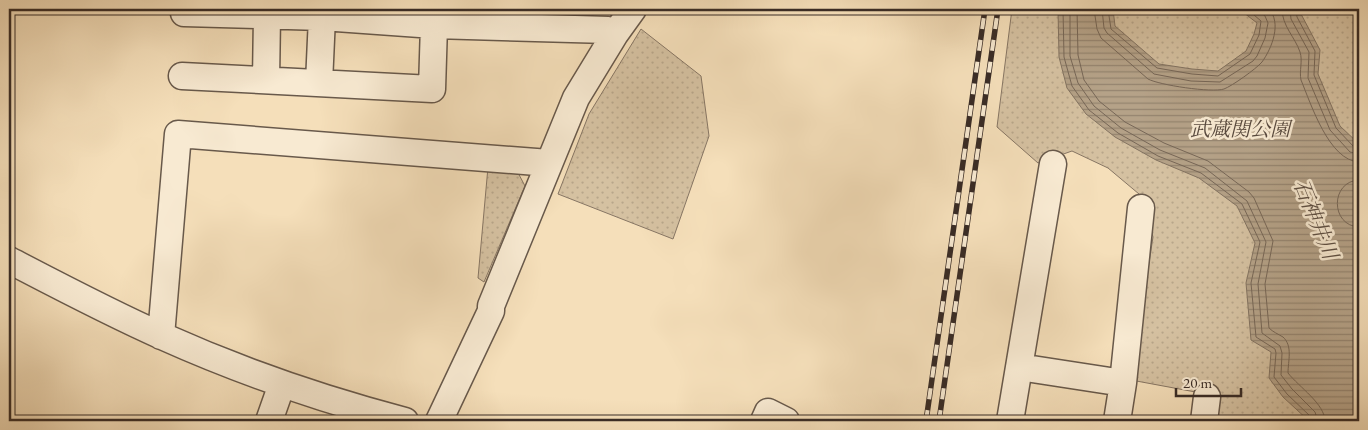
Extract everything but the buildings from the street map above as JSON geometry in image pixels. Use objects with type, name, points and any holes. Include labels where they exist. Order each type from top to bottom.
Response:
[{"type":"street","points":[[439,421],[491,311],[491,306],[576,98],[615,34],[633,9]]},
{"type":"street","points":[[184,13],[322,17],[434,26],[608,30],[615,34]]},
{"type":"street","points":[[266,80],[267,16]]},
{"type":"street","points":[[319,83],[322,17]]},
{"type":"street","points":[[182,76],[432,89],[434,26]]},
{"type":"street","points":[[161,336],[178,134],[549,163]]},
{"type":"street","points":[[1010,421],[1052,164]]},
{"type":"street","points":[[1117,421],[1123,383],[1142,208]]},
{"type":"street","points":[[9,260],[161,336],[282,384],[341,404],[404,421]]},
{"type":"street","points":[[1019,367],[1123,383]]},
{"type":"street","points":[[269,421],[282,384]]},
{"type":"street","points":[[764,421],[768,412],[786,421]]},
{"type":"green space","name":"武蔵関公園","points":[[1012,9],[1359,9],[1359,421],[1215,421],[1217,396],[1131,380],[1153,237],[1147,215],[1139,194],[1108,168],[1072,151],[1038,163],[997,127]]},
{"type":"green space","points":[[641,29],[701,76],[709,136],[673,239],[558,194],[589,114]]},
{"type":"green space","points":[[488,167],[516,169],[525,186],[484,282],[478,278]]},
{"type":"water","name":"石神井川","points":[[1058,9],[1113,9],[1115,26],[1159,64],[1218,71],[1246,51],[1254,34],[1257,23],[1239,9],[1301,9],[1301,14],[1320,50],[1318,74],[1340,126],[1358,143],[1359,149],[1359,192],[1355,205],[1359,212],[1359,421],[1309,421],[1283,397],[1269,378],[1271,352],[1251,340],[1246,283],[1255,243],[1237,206],[1199,178],[1156,160],[1115,137],[1086,114],[1067,88],[1059,57]]},
{"type":"railway","points":[[926,421],[985,9]]},
{"type":"railway","points":[[939,421],[998,9]]}]
